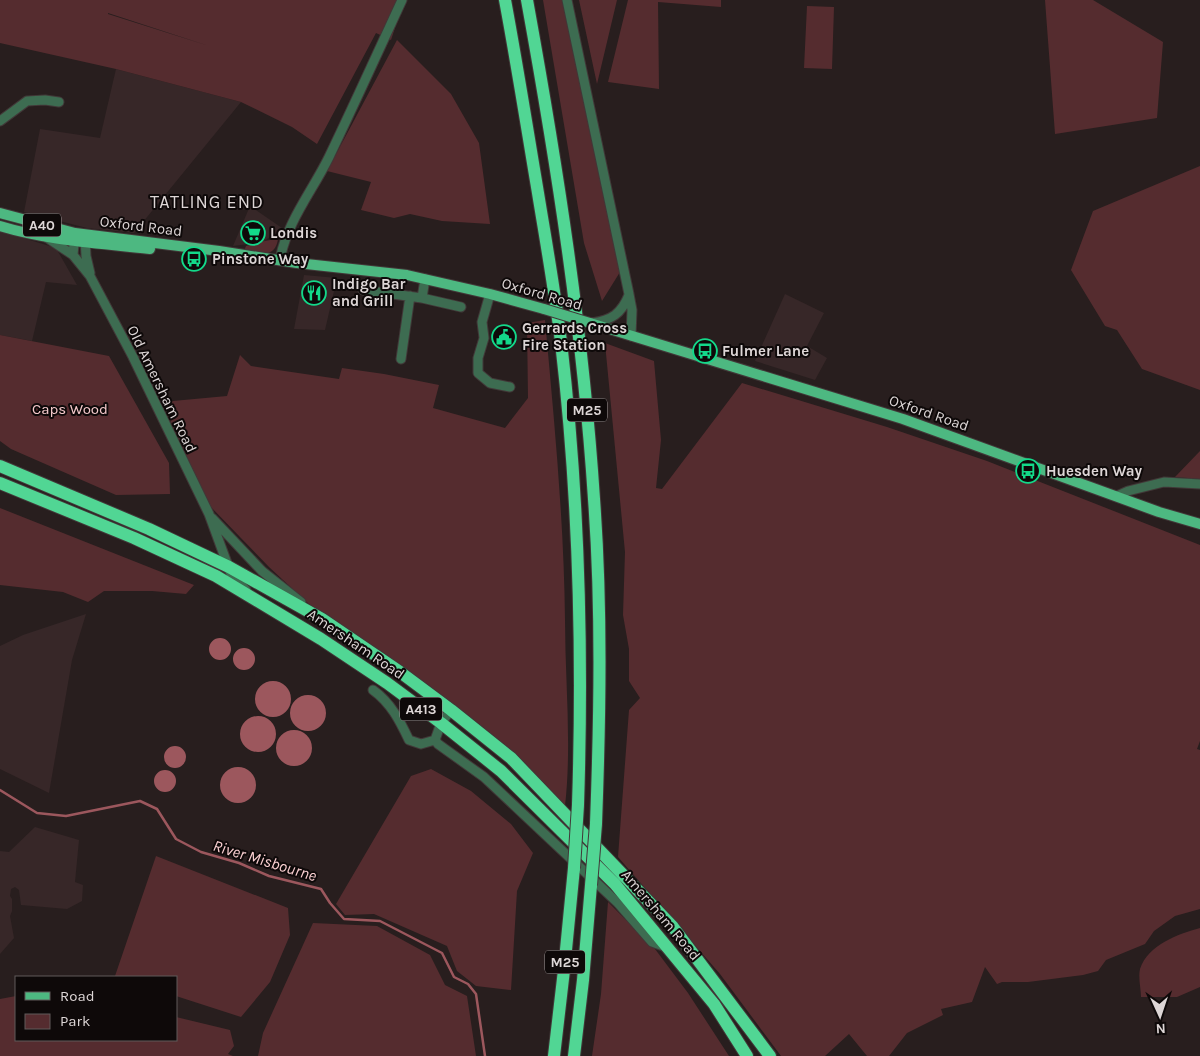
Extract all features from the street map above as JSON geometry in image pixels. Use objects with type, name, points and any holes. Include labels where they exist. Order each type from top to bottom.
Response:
[{"type":"highway","name":"M25","points":[[506,0],[552,277],[566,396],[578,560],[580,668],[578,805],[574,868],[554,1056]]},
{"type":"highway","name":"M25","points":[[527,0],[564,220],[580,341],[591,448],[599,614],[599,730],[596,824],[583,980],[574,1056]]},
{"type":"highway","name":"A413","points":[[0,466],[149,529],[229,567],[322,619],[400,672],[451,710],[511,758],[672,927],[770,1056]]},
{"type":"highway","name":"Amersham Road","points":[[0,483],[134,538],[216,576],[329,644],[441,724],[501,772],[609,878],[714,1004],[747,1056]]},
{"type":"main road","name":"Oxford Road","points":[[0,213],[80,238],[219,250],[258,258],[403,274],[490,294],[903,419],[1159,512],[1200,524]]},
{"type":"main road","name":"A40","points":[[0,226],[45,236],[80,238]]},
{"type":"street","points":[[280,260],[286,239],[302,205],[328,159],[402,0]]},
{"type":"street","points":[[567,0],[629,294],[632,310],[631,336]]},
{"type":"street","points":[[0,121],[27,101],[59,102]]},
{"type":"street","name":"Old Amersham Road","points":[[45,236],[73,255],[90,276],[133,357],[209,514],[231,574],[258,600]]},
{"type":"street","points":[[73,255],[80,238]]},
{"type":"street","name":"Old Amersham Road","points":[[80,238],[90,276]]},
{"type":"street","points":[[422,298],[425,279]]},
{"type":"street","points":[[363,290],[422,298],[461,308]]},
{"type":"street","points":[[490,294],[482,322],[484,338],[478,358],[478,373],[490,382],[510,387]]},
{"type":"street","points":[[590,323],[608,320],[621,311],[629,294]]},
{"type":"street","points":[[401,359],[410,296]]},
{"type":"street","points":[[1118,496],[1128,491],[1164,482],[1200,484]]},
{"type":"street","name":"Old Amersham Road","points":[[209,514],[262,571],[322,619]]},
{"type":"street","points":[[373,690],[388,704],[399,720],[408,740],[421,744],[435,740]]},
{"type":"street","points":[[435,740],[441,724],[451,710]]},
{"type":"street","points":[[435,740],[484,777],[618,903],[652,942],[668,948]]},
{"type":"shaded area","points":[[116,69],[241,102],[134,233],[87,228],[24,212],[40,129],[100,138]]},
{"type":"shaded area","points":[[250,206],[282,228],[263,242],[233,246]]},
{"type":"shaded area","points":[[0,231],[56,248],[77,285],[46,282],[32,341],[0,335]]},
{"type":"shaded area","points":[[304,275],[337,278],[325,330],[294,329]]},
{"type":"shaded area","points":[[785,294],[824,313],[807,346],[827,358],[815,380],[755,361]]},
{"type":"shaded area","points":[[86,614],[72,660],[49,793],[0,769],[0,646],[23,635]]},
{"type":"shaded area","points":[[220,638],[228,641],[231,649],[228,657],[220,660],[212,657],[209,649],[212,641]]},
{"type":"shaded area","points":[[244,648],[252,651],[255,659],[252,667],[244,670],[236,667],[233,659],[236,651]]},
{"type":"shaded area","points":[[273,681],[280,682],[286,686],[290,692],[290,706],[286,712],[280,716],[273,717],[266,716],[260,712],[256,706],[255,699],[256,692],[260,686],[266,682]]},
{"type":"shaded area","points":[[308,695],[315,696],[321,700],[325,706],[325,720],[321,726],[315,730],[308,731],[301,730],[295,726],[291,720],[290,713],[291,706],[295,700],[301,696]]},
{"type":"shaded area","points":[[258,716],[265,717],[271,721],[275,727],[275,741],[271,747],[265,751],[258,752],[251,751],[245,747],[241,741],[240,734],[241,727],[245,721],[251,717]]},
{"type":"shaded area","points":[[294,730],[301,731],[307,735],[311,741],[311,755],[307,761],[301,765],[294,766],[287,765],[281,761],[277,755],[276,748],[277,741],[281,735],[287,731]]},
{"type":"shaded area","points":[[175,746],[183,749],[186,757],[183,765],[175,768],[167,765],[164,757],[167,749]]},
{"type":"shaded area","points":[[238,767],[245,768],[251,772],[255,778],[255,792],[251,798],[245,802],[238,803],[231,802],[225,798],[221,792],[220,785],[221,778],[225,772],[231,768]]},
{"type":"shaded area","points":[[165,770],[173,773],[176,781],[173,789],[165,792],[157,789],[154,781],[157,773]]},
{"type":"shaded area","points":[[35,827],[79,840],[75,882],[83,885],[82,901],[67,909],[21,905],[19,890],[15,887],[11,889],[12,911],[10,916],[14,938],[0,954],[0,851],[9,852]]},
{"type":"green space","points":[[0,0],[404,0],[391,40],[376,33],[317,144],[292,127],[241,102],[116,69],[0,43]],"holes":[[[108,13],[209,46],[108,14]]]},
{"type":"green space","points":[[543,0],[563,0],[620,272],[602,301],[584,243]]},
{"type":"green space","points":[[579,0],[617,0],[597,84]]},
{"type":"green space","points":[[628,0],[721,0],[721,7],[658,2],[659,89],[608,82]]},
{"type":"green space","points":[[1045,0],[1093,0],[1163,42],[1157,118],[1055,134]]},
{"type":"green space","points":[[807,6],[834,7],[832,69],[804,68]]},
{"type":"green space","points":[[397,40],[451,94],[479,143],[490,224],[442,221],[410,214],[394,218],[361,210],[371,182],[327,171]]},
{"type":"green space","points":[[1200,166],[1200,390],[1142,369],[1117,330],[1105,326],[1071,270],[1093,211]]},
{"type":"green space","points":[[278,239],[275,248],[268,253],[244,251],[246,246]]},
{"type":"green space","points":[[545,320],[563,545],[568,736],[565,806],[445,700],[336,621],[311,606],[269,567],[208,504],[162,402],[227,396],[240,355],[251,366],[339,379],[342,368],[439,385],[433,408],[505,428],[528,398],[527,323]]},
{"type":"green space","name":"Caps Wood","points":[[0,335],[109,356],[169,463],[170,494],[116,495],[11,449],[0,441]]},
{"type":"green space","points":[[605,343],[654,361],[661,440],[656,488],[662,489],[742,383],[887,427],[987,461],[1200,545],[1200,741],[1197,749],[1200,750],[1200,909],[1175,916],[1154,931],[1145,944],[1106,960],[1098,971],[1083,975],[997,984],[985,967],[972,1002],[941,1009],[943,1015],[907,1033],[889,1056],[867,1056],[849,1034],[825,1056],[781,1056],[720,974],[618,857],[629,710],[640,698],[629,681],[629,649],[623,615],[625,552]]},
{"type":"green space","points":[[1200,451],[1200,479],[1175,477]]},
{"type":"green space","points":[[0,508],[194,585],[186,594],[152,591],[104,591],[88,602],[63,592],[0,585]]},
{"type":"green space","points":[[431,769],[471,791],[511,824],[533,853],[517,891],[511,990],[476,986],[457,971],[447,946],[374,914],[345,915],[336,904],[411,776]]},
{"type":"green space","points":[[156,856],[288,908],[290,935],[270,982],[241,1017],[178,997],[178,976],[115,976]]},
{"type":"green space","points":[[608,902],[655,949],[688,993],[729,1056],[592,1056],[601,994]]},
{"type":"green space","points":[[313,923],[377,926],[430,955],[445,985],[467,996],[476,1056],[258,1056],[263,1033]]},
{"type":"green space","points":[[1200,928],[1200,987],[1177,997],[1141,997],[1140,969],[1150,953],[1173,937]]},
{"type":"green space","points":[[15,996],[15,1041],[178,1041],[178,1017],[230,1030],[234,1046],[228,1054],[233,1056],[0,1056],[0,999]]},
{"type":"waterway","name":"River Misbourne","points":[[0,790],[37,813],[66,816],[140,801],[157,809],[176,839],[201,852],[239,863],[269,876],[321,889],[344,919],[380,921],[442,953],[454,977],[468,984],[476,994],[485,1056]]},
{"type":"place","name":"Londis","points":[[253,233]]},
{"type":"place","name":"Pinstone Way","points":[[194,259]]},
{"type":"place","name":"Indigo Bar and Grill","points":[[314,293]]},
{"type":"place","name":"Gerrards Cross Fire Station","points":[[504,337]]},
{"type":"place","name":"Fulmer Lane","points":[[705,351]]},
{"type":"place","name":"Huesden Way","points":[[1028,471]]},
{"type":"district","name":"TATLING END","points":[[207,202]]}]
